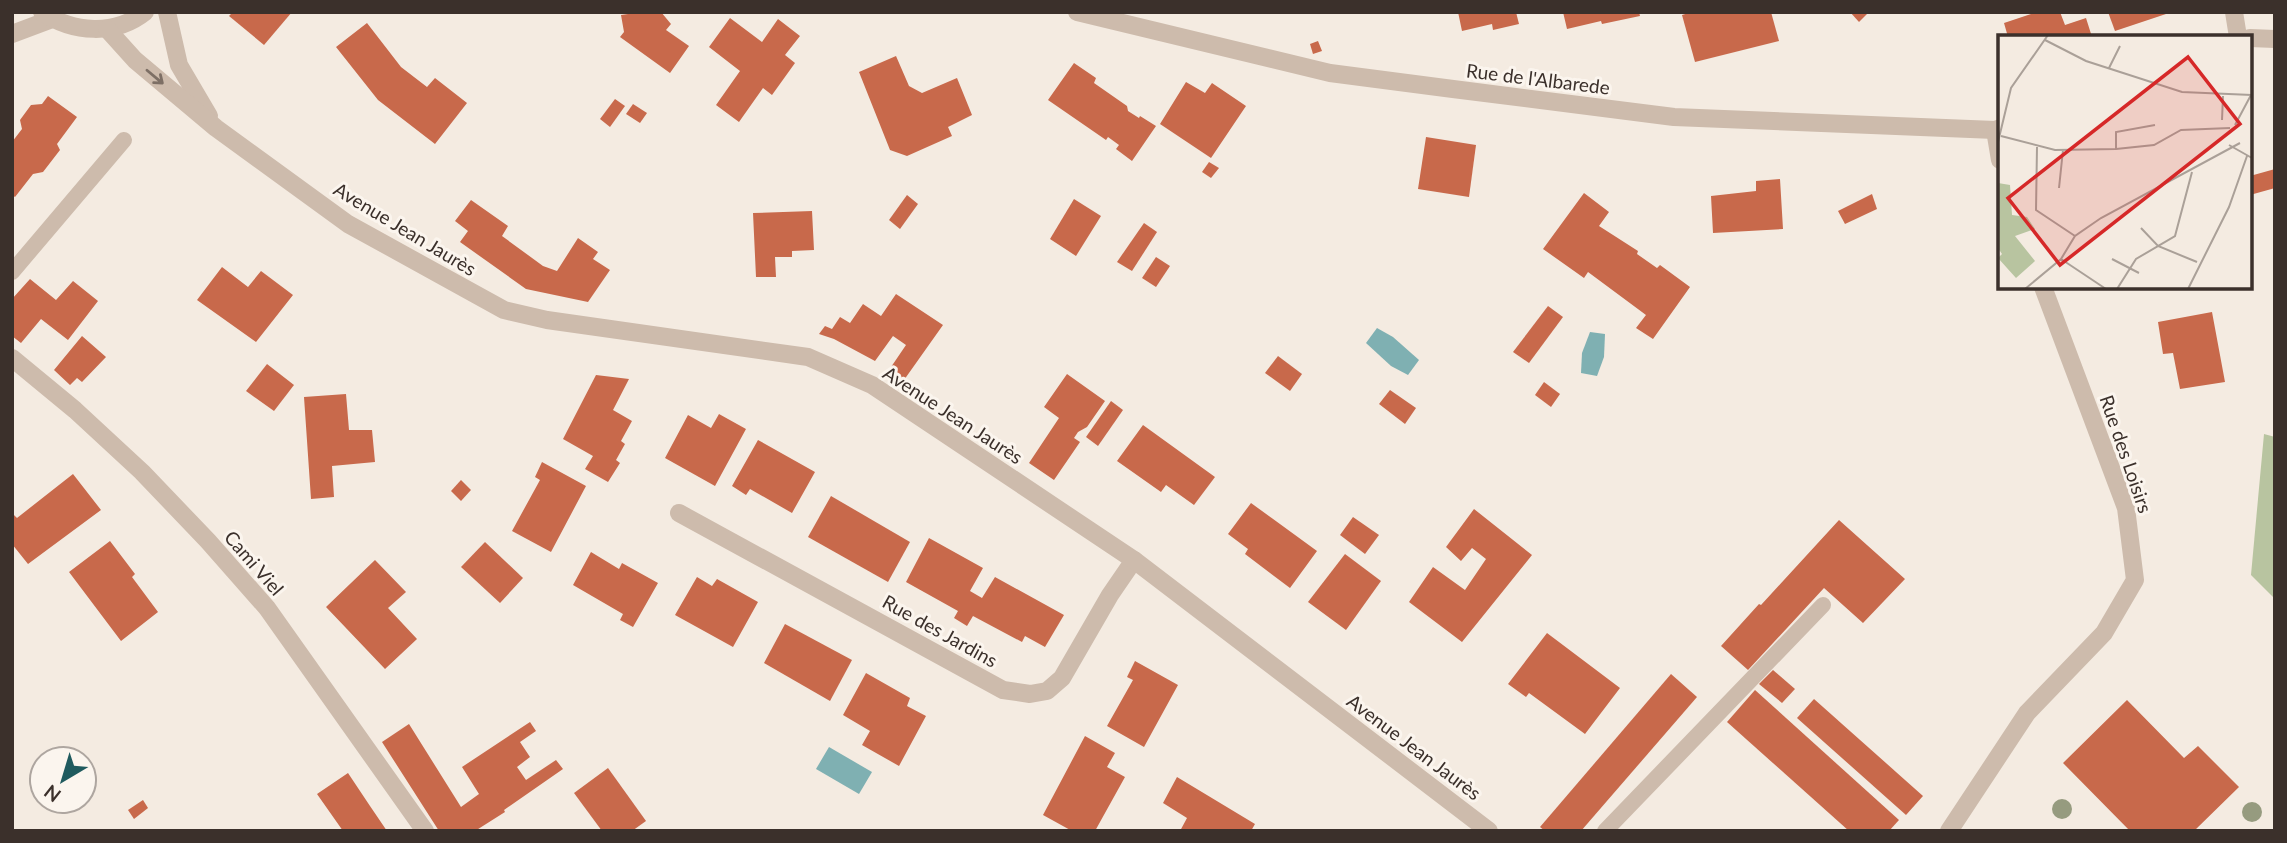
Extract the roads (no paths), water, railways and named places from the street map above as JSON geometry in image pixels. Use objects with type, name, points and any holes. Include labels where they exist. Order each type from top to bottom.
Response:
[{"type":"street","points":[[12,34],[47,16],[87,30],[107,29],[135,20],[145,12]]},
{"type":"street","name":"Avenue Jean Jaurès","points":[[167,12],[180,65],[216,128]]},
{"type":"street","name":"Rue de l'Albarede","points":[[1077,12],[1330,73],[1522,98],[1674,117],[1998,129]]},
{"type":"street","points":[[2234,12],[2238,35]]},
{"type":"street","name":"Avenue Jean Jaurès","points":[[107,29],[135,60],[216,128],[348,224],[504,310],[547,320],[808,357],[872,385],[1133,560],[1489,831]]},
{"type":"street","points":[[2252,38],[2275,39]]},
{"type":"street","name":"Rue des Loisirs","points":[[1950,831],[2027,713],[2104,633],[2135,580],[2126,508],[2044,289]]},
{"type":"street","name":"Cami Viel","points":[[12,358],[67,403],[142,472],[267,608],[425,831]]},
{"type":"street","name":"Rue des Jardins","points":[[679,513],[1003,690],[1030,694],[1047,691],[1062,678],[1133,560]]},
{"type":"lane","points":[[12,272],[124,139]]},
{"type":"lane","points":[[1605,831],[1823,605]]},
{"type":"water","points":[[1377,328],[1393,337],[1419,360],[1408,375],[1391,366],[1366,343]]},
{"type":"water","points":[[1590,332],[1605,334],[1604,357],[1597,376],[1581,373],[1582,353]]},
{"type":"water","points":[[829,747],[872,772],[859,794],[816,769]]}]
